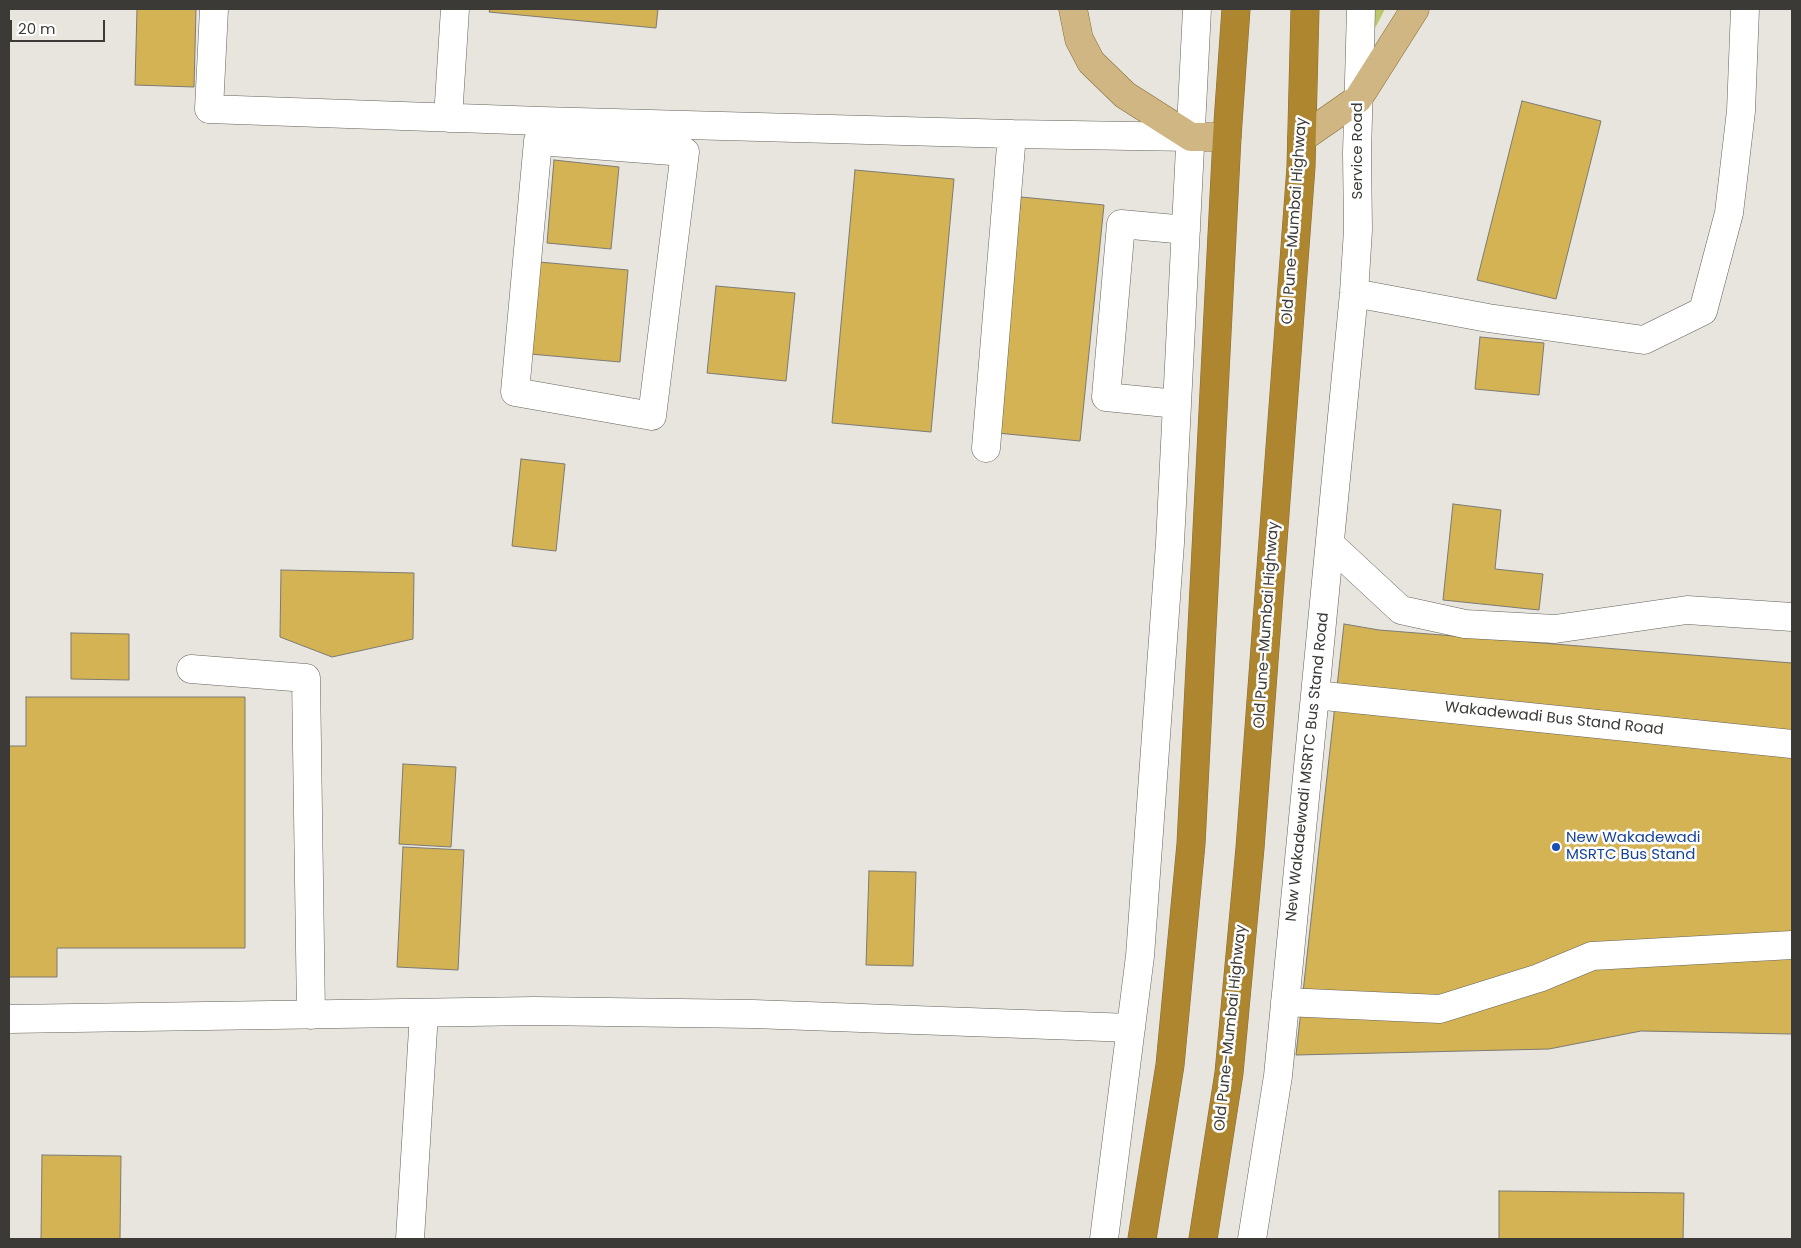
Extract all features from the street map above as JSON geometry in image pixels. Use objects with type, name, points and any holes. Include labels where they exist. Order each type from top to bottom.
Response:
[{"type":"highway","points":[[1142,1239],[1170,1065],[1191,844],[1227,138],[1236,9]]},
{"type":"highway","name":"Old Pune–Mumbai Highway","points":[[1203,1239],[1229,1073],[1250,848],[1302,138],[1305,9]]},
{"type":"main road","points":[[1073,9],[1079,39],[1091,62],[1125,95],[1191,138],[1227,138]]},
{"type":"main road","points":[[1302,138],[1358,99],[1415,9]]},
{"type":"street","points":[[214,9],[209,110],[448,118],[540,131],[685,152],[652,416],[514,392],[540,131]]},
{"type":"street","points":[[448,118],[455,9]]},
{"type":"street","points":[[1104,1239],[1140,956],[1146,877],[1169,553],[1197,9]]},
{"type":"street","name":"Service Road","points":[[1354,294],[1358,230],[1357,153],[1361,9]]},
{"type":"street","points":[[1354,294],[1488,318],[1644,340],[1703,311],[1729,213],[1741,111],[1745,9]]},
{"type":"street","points":[[540,131],[1012,134],[1191,138]]},
{"type":"street","points":[[986,448],[1012,134]]},
{"type":"street","points":[[1177,404],[1106,397],[1121,224],[1186,230]]},
{"type":"street","name":"New Wakadewadi MSRTC Bus Stand Road","points":[[1252,1239],[1278,1076],[1354,294]]},
{"type":"street","points":[[1330,544],[1401,610],[1465,624],[1555,629],[1687,610],[1792,617]]},
{"type":"street","points":[[191,669],[306,678],[311,1014]]},
{"type":"street","name":"Wakadewadi Bus Stand Road","points":[[1315,695],[1792,744]]},
{"type":"street","points":[[1284,1002],[1440,1009],[1539,978],[1592,956],[1792,945]]},
{"type":"street","points":[[9,1019],[535,1011],[753,1014],[1131,1028]]},
{"type":"street","points":[[410,1239],[424,1013]]},
{"type":"green space","points":[[1372,9],[1385,9],[1370,38]]},
{"type":"building","points":[[137,9],[196,9],[194,87],[135,85]]},
{"type":"building","points":[[490,9],[658,9],[656,28],[489,12]]},
{"type":"building","points":[[1522,101],[1601,121],[1556,299],[1477,280]]},
{"type":"building","points":[[554,160],[619,167],[611,249],[547,243]]},
{"type":"building","points":[[855,170],[954,179],[931,432],[832,423]]},
{"type":"building","points":[[1021,197],[1104,205],[1080,441],[997,433]]},
{"type":"building","points":[[539,262],[628,270],[620,362],[530,354]]},
{"type":"building","points":[[716,286],[795,293],[786,381],[707,373]]},
{"type":"building","points":[[1480,337],[1544,343],[1539,395],[1475,389]]},
{"type":"building","points":[[521,459],[565,464],[556,551],[512,546]]},
{"type":"building","points":[[1453,504],[1501,510],[1495,569],[1543,574],[1539,610],[1443,600]]},
{"type":"building","points":[[281,570],[414,573],[413,639],[332,657],[280,637]]},
{"type":"building","name":"New Wakadewadi MSRTC Bus Stand","points":[[1344,624],[1379,630],[1792,663],[1792,1034],[1641,1031],[1549,1049],[1296,1055]]},
{"type":"building","points":[[71,633],[129,634],[129,680],[71,679]]},
{"type":"building","points":[[26,697],[245,697],[245,948],[57,948],[57,977],[9,977],[9,746],[26,746]]},
{"type":"building","points":[[403,764],[456,767],[451,847],[399,844]]},
{"type":"building","points":[[403,847],[464,850],[458,970],[397,967]]},
{"type":"building","points":[[869,871],[916,872],[913,966],[866,965]]},
{"type":"building","points":[[42,1155],[121,1156],[120,1239],[41,1239]]},
{"type":"building","points":[[1499,1191],[1684,1193],[1683,1239],[1499,1239]]},
{"type":"place","name":"New Wakadewadi MSRTC Bus Stand","points":[[1556,847]]}]
